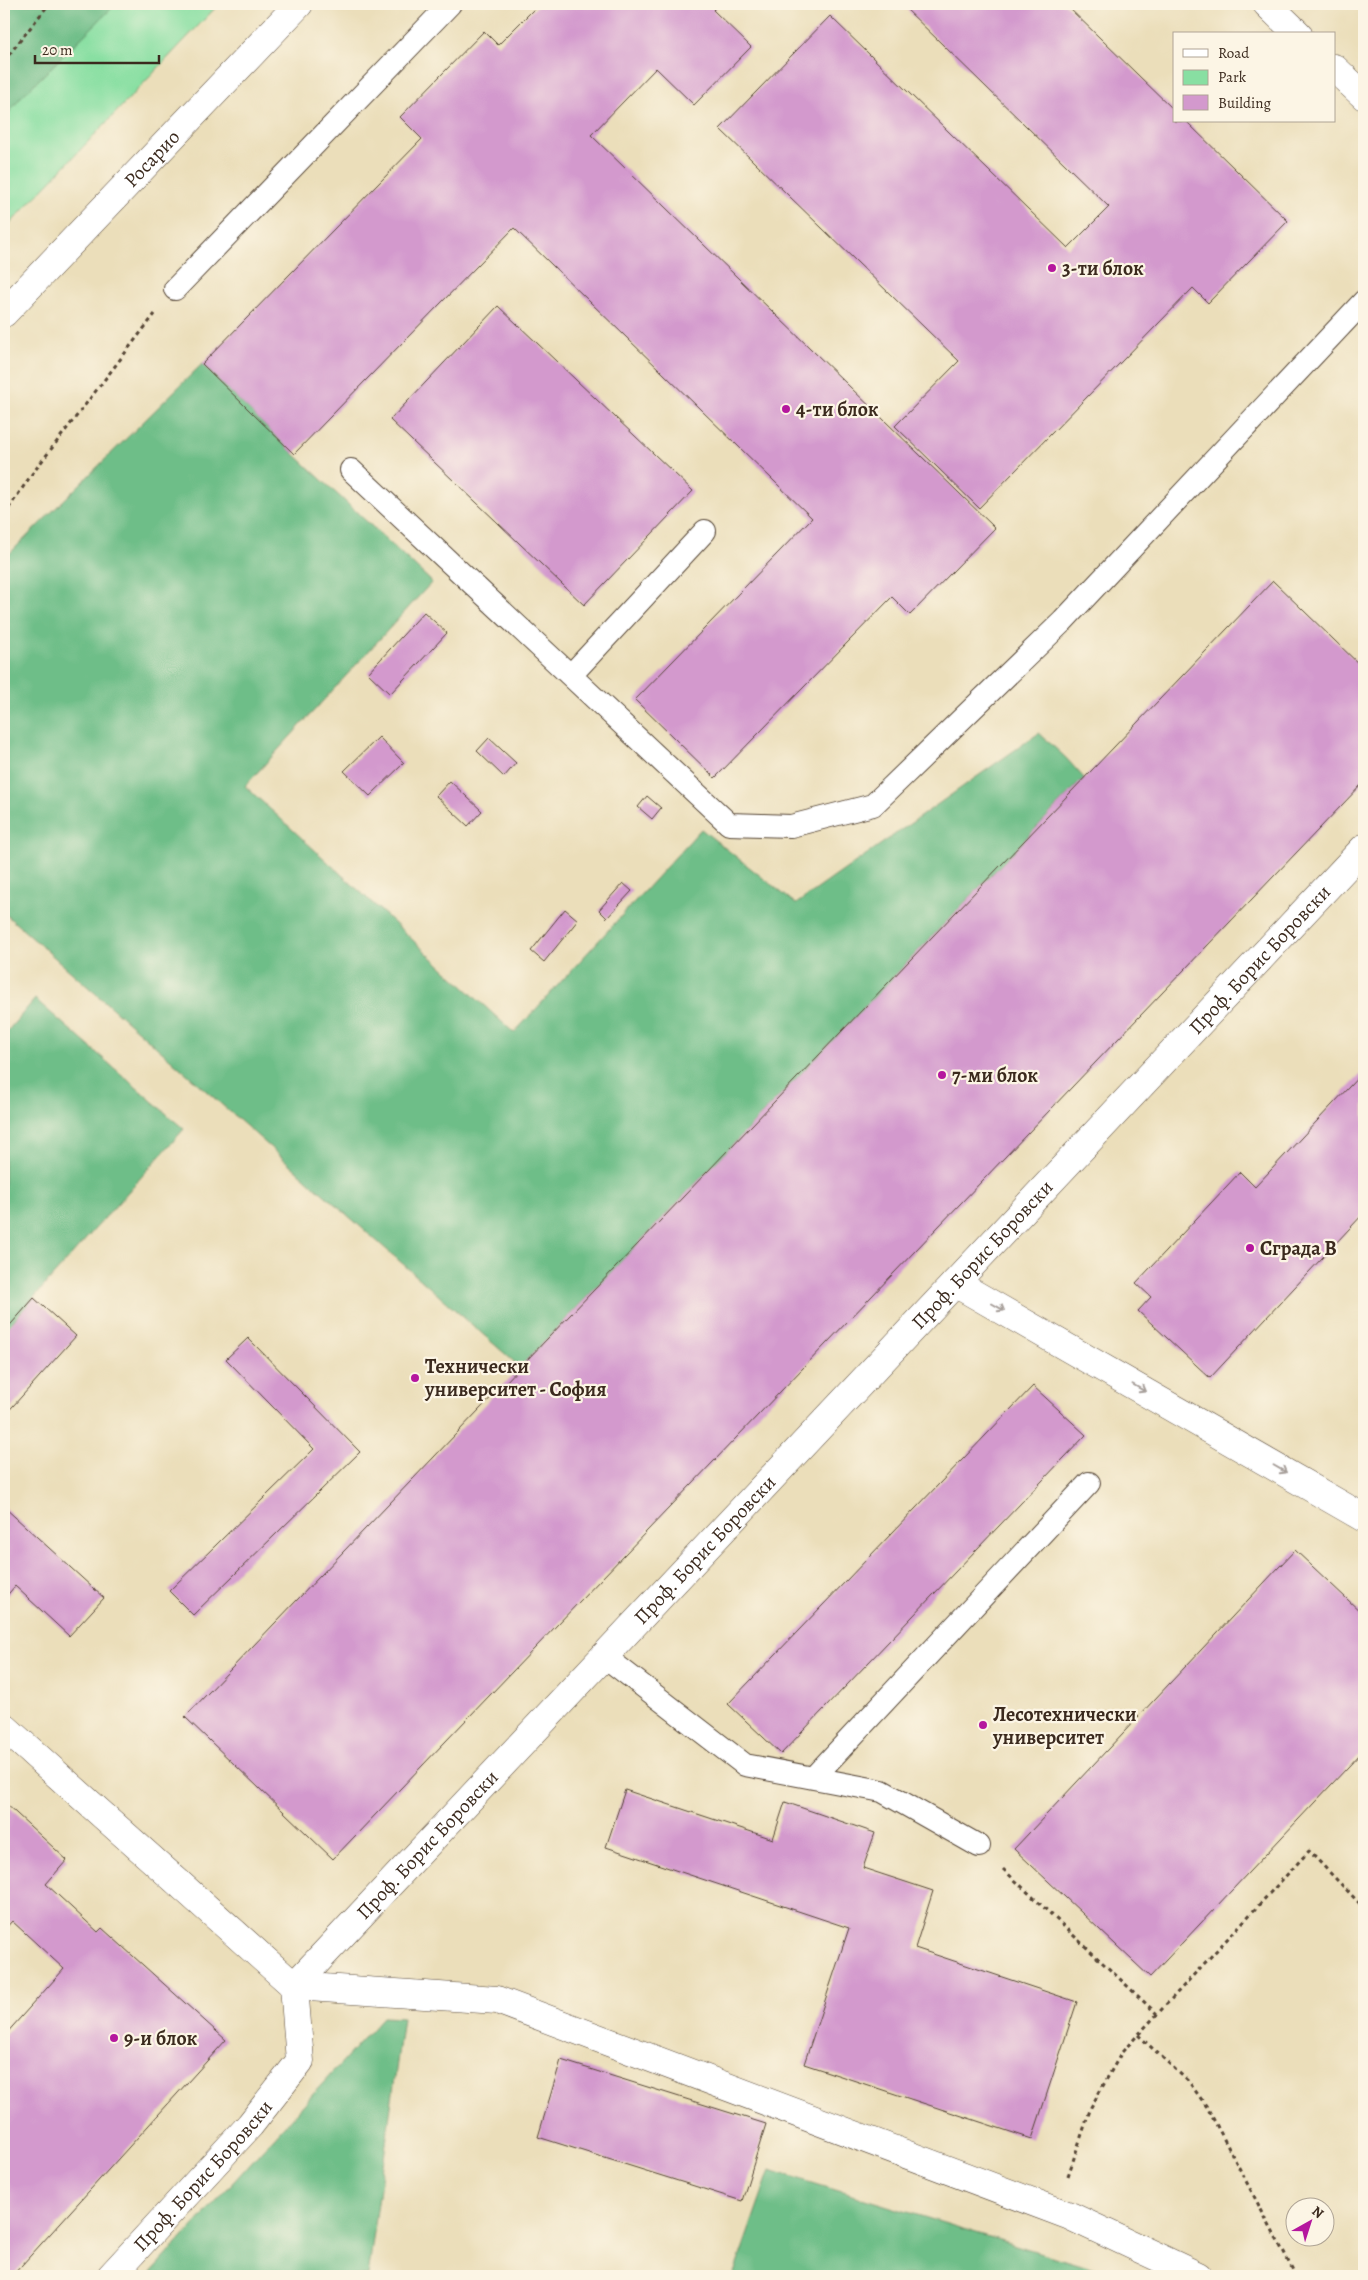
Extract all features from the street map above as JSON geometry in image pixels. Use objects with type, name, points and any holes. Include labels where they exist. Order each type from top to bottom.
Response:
[{"type":"street","name":"Росарио","points":[[4,313],[300,4]]},
{"type":"street","points":[[1266,4],[1296,32]]},
{"type":"street","points":[[1336,70],[1364,96]]},
{"type":"street","name":"Проф. Борис Боровски","points":[[110,2276],[250,2125],[300,2061],[294,1986],[1364,848]]},
{"type":"street","points":[[955,1283],[1364,1518]]},
{"type":"street","points":[[4,1727],[294,1986],[496,2000],[1056,2211],[1198,2276]]},
{"type":"lane","points":[[175,289],[450,4]]},
{"type":"lane","points":[[351,470],[729,824],[791,826],[873,805],[1063,621],[1364,301]]},
{"type":"lane","points":[[572,675],[706,531]]},
{"type":"lane","points":[[813,1778],[1089,1483]]},
{"type":"lane","points":[[604,1656],[745,1765],[882,1791],[979,1846]]},
{"type":"path","points":[[4,61],[49,4]]},
{"type":"path","points":[[4,515],[114,366],[175,289]]},
{"type":"path","points":[[979,1846],[1157,2014]]},
{"type":"path","points":[[1056,2211],[1091,2107],[1122,2052],[1309,1851],[1364,1908]]},
{"type":"path","points":[[1138,2035],[1189,2082],[1207,2107],[1296,2276]]},
{"type":"green space","points":[[4,4],[219,4],[4,230]]},
{"type":"green space","points":[[4,4],[116,4],[21,97],[4,119]]},
{"type":"green space","points":[[202,364],[294,454],[432,582],[245,786],[514,1033],[701,829],[796,904],[1039,733],[1084,778],[520,1367],[4,913],[4,559]]},
{"type":"green space","points":[[35,999],[184,1129],[4,1331],[4,1035]]},
{"type":"green space","points":[[383,2017],[403,2018],[368,2276],[148,2276]]},
{"type":"green space","points":[[770,2170],[1117,2276],[733,2276]]},
{"type":"building","name":"4-ти блок","points":[[539,4],[719,4],[713,10],[751,47],[694,105],[656,68],[591,135],[995,528],[910,615],[892,597],[715,778],[635,700],[812,518],[514,228],[294,454],[202,364],[422,139],[400,117],[484,31],[498,45]]},
{"type":"building","name":"3-ти блок","points":[[901,4],[1065,4],[1173,109],[1173,122],[1187,122],[1288,221],[1208,303],[1193,288],[979,508],[895,426],[959,361],[720,129],[830,16],[1068,248],[1109,207]]},
{"type":"building","points":[[498,306],[693,491],[584,605],[390,420]]},
{"type":"building","name":"7-ми блок","points":[[1273,581],[1364,669],[1364,782],[333,1859],[185,1717]]},
{"type":"building","points":[[424,612],[447,633],[390,694],[368,673]]},
{"type":"building","points":[[379,737],[404,763],[370,796],[344,771]]},
{"type":"building","points":[[489,738],[516,763],[504,777],[477,751]]},
{"type":"building","points":[[450,781],[482,811],[468,826],[436,796]]},
{"type":"building","points":[[647,796],[661,808],[652,819],[638,807]]},
{"type":"building","points":[[623,883],[632,891],[607,918],[599,910]]},
{"type":"building","points":[[565,909],[578,920],[544,962],[531,951]]},
{"type":"building","name":"Сграда В","points":[[1364,1071],[1364,1213],[1210,1378],[1138,1311],[1151,1297],[1136,1283],[1240,1172],[1255,1187]]},
{"type":"building","points":[[34,1298],[76,1336],[4,1416],[4,1332]]},
{"type":"building","points":[[248,1338],[360,1452],[193,1615],[169,1591],[314,1449],[226,1359]]},
{"type":"building","points":[[1033,1386],[1086,1435],[781,1754],[728,1704]]},
{"type":"building","points":[[4,1507],[104,1598],[69,1636],[15,1586],[4,1599]]},
{"type":"building","points":[[1295,1550],[1364,1615],[1364,1750],[1150,1977],[1014,1849]]},
{"type":"building","points":[[625,1790],[773,1839],[785,1802],[875,1833],[863,1868],[933,1891],[915,1948],[1077,2002],[1032,2139],[804,2064],[849,1928],[606,1847]]},
{"type":"building","name":"9-и блок","points":[[4,1802],[67,1860],[46,1884],[98,1932],[102,1928],[226,2040],[12,2276],[4,2276],[4,2036],[64,1969],[12,1921],[4,1930]]},
{"type":"building","points":[[561,2060],[766,2124],[742,2201],[538,2137]]},
{"type":"place","name":"3-ти блок","points":[[1052,268]]},
{"type":"place","name":"4-ти блок","points":[[786,409]]},
{"type":"place","name":"7-ми блок","points":[[942,1075]]},
{"type":"place","name":"Сграда В","points":[[1250,1248]]},
{"type":"place","name":"Технически университет - София","points":[[415,1378]]},
{"type":"place","name":"Лесотехнически университет","points":[[983,1725]]},
{"type":"place","name":"9-и блок","points":[[114,2038]]}]
